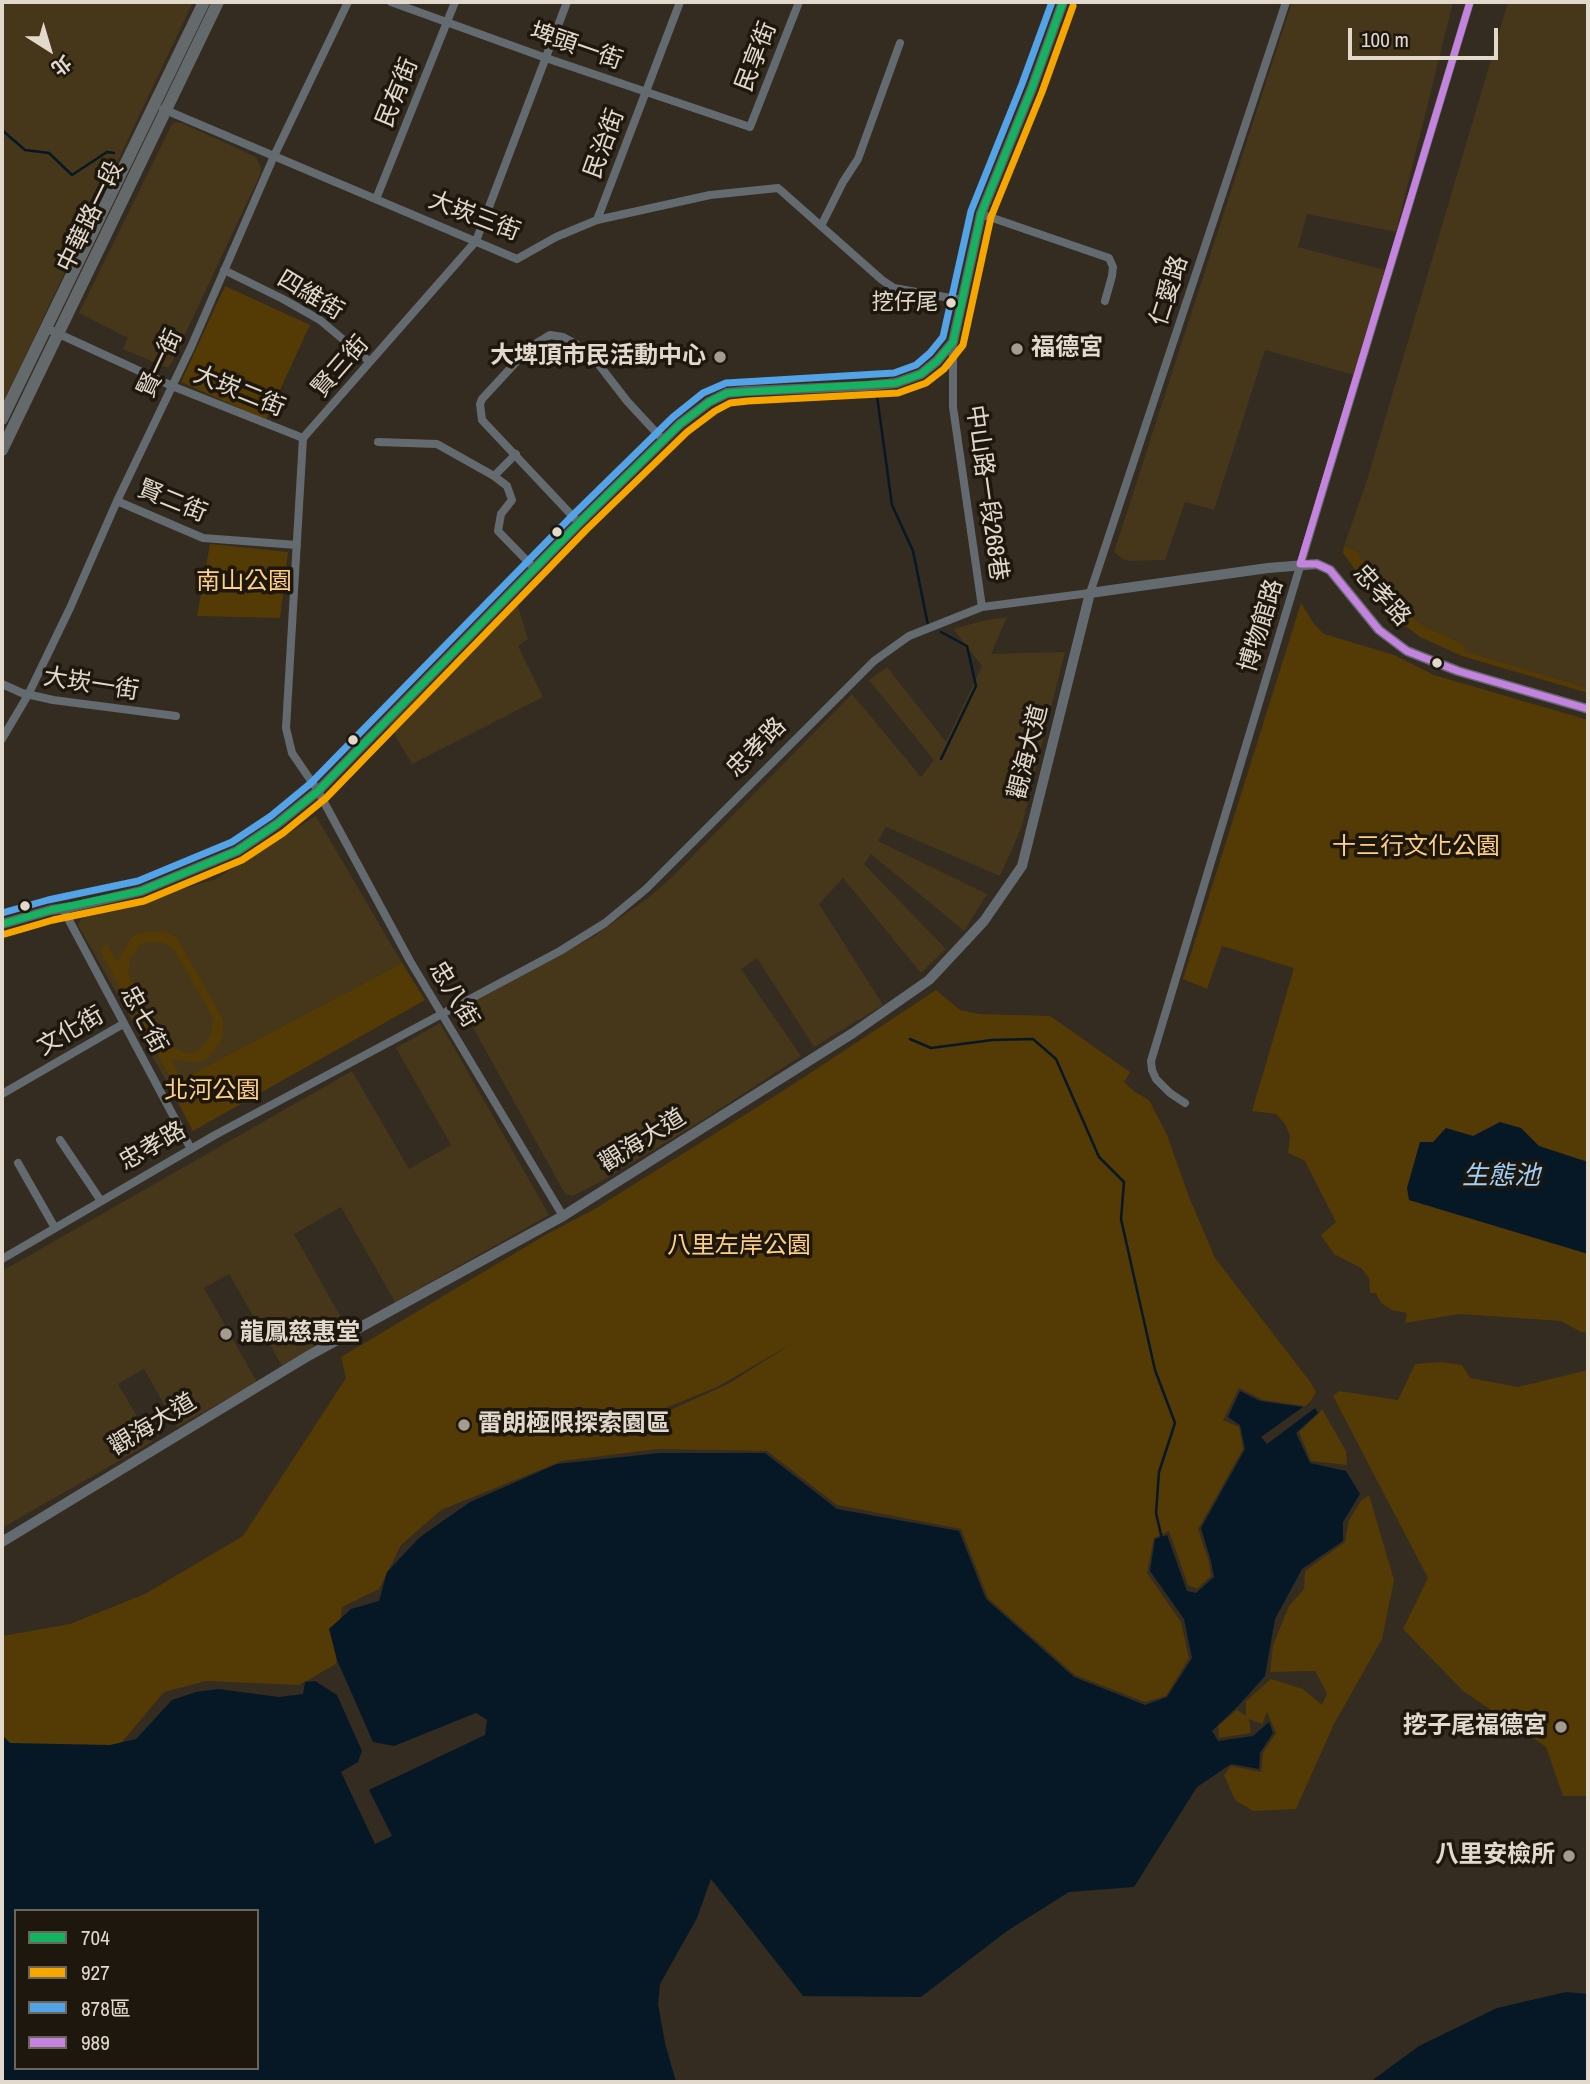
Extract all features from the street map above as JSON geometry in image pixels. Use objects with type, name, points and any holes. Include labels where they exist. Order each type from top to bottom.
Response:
[{"type":"main road","name":"中華路一段","points":[[2,450],[52,331],[159,108],[204,2]]},
{"type":"main road","name":"中華路一段","points":[[159,108],[218,2]]},
{"type":"main road","points":[[2,924],[51,910],[141,891],[237,851],[276,824],[318,791],[579,523],[680,424],[709,402],[727,393],[896,383],[920,374],[937,361],[953,342],[981,214],[1032,88],[1063,2]]},
{"type":"main road","name":"中華路一段","points":[[2,419],[52,331]]},
{"type":"street","name":"賢一街","points":[[2,739],[28,695],[69,608],[172,386],[274,156],[348,2]]},
{"type":"street","name":"埤頭一街","points":[[391,2],[750,127]]},
{"type":"street","name":"民有街","points":[[376,199],[455,2]]},
{"type":"street","name":"賢三街","points":[[303,438],[476,241],[567,2]]},
{"type":"street","name":"民治街","points":[[597,220],[680,2]]},
{"type":"street","name":"民享街","points":[[750,127],[799,2]]},
{"type":"street","name":"仁愛路","points":[[1090,593],[1286,2]]},
{"type":"street","name":"博物館路","points":[[1185,1103],[1156,1079],[1151,1061],[1470,2]]},
{"type":"street","points":[[900,43],[858,159],[821,226],[881,280],[894,288],[962,300]]},
{"type":"street","name":"大崁三街","points":[[159,108],[517,259],[556,237],[597,220],[710,195],[778,188],[821,226]]},
{"type":"street","points":[[981,214],[1109,258],[1113,267],[1105,301]]},
{"type":"street","name":"四維街","points":[[224,271],[320,320],[370,362]]},
{"type":"street","name":"大崁二街","points":[[52,331],[172,386],[303,438]]},
{"type":"street","points":[[579,523],[482,420],[480,404],[489,390],[532,346],[550,335],[563,337],[593,357],[627,401],[664,440]]},
{"type":"street","name":"中山路一段268巷","points":[[953,342],[953,407],[982,607]]},
{"type":"street","points":[[303,438],[286,728],[292,754],[318,791]]},
{"type":"street","points":[[378,442],[437,444],[507,486],[512,500],[501,514],[498,531],[534,568]]},
{"type":"street","points":[[494,476],[516,454]]},
{"type":"street","name":"賢二街","points":[[117,501],[203,538],[297,545]]},
{"type":"street","name":"忠孝路","points":[[3,1255],[191,1149],[560,951],[605,923],[646,889],[874,660],[909,636],[982,607],[1300,564],[1317,564],[1330,570],[1379,629],[1407,652],[1458,671],[1588,709]]},
{"type":"street","name":"觀海大道","points":[[2,1542],[308,1356],[563,1216],[875,1018],[929,980],[984,921],[1022,866],[1090,593]]},
{"type":"street","name":"大崁一街","points":[[2,684],[28,695],[53,700],[176,716]]},
{"type":"street","name":"忠八街","points":[[318,791],[441,1013],[563,1216]]},
{"type":"street","name":"忠七街","points":[[63,909],[191,1149]]},
{"type":"street","name":"文化街","points":[[2,1094],[123,1024]]},
{"type":"street","points":[[60,1140],[101,1201]]},
{"type":"street","points":[[18,1163],[55,1228]]},
{"type":"shaded area","points":[[2,2],[193,2],[2,405]]},
{"type":"shaded area","points":[[1292,2],[1453,2],[1396,232],[1307,214],[1298,247],[1389,271],[1354,375],[1265,350],[1214,510],[1185,502],[1165,560],[1123,559],[1114,552]]},
{"type":"shaded area","points":[[1508,2],[1588,2],[1588,688],[1463,651],[1465,645],[1424,626],[1406,612],[1356,551],[1344,546],[1367,480]]},
{"type":"shaded area","points":[[176,122],[256,157],[261,168],[171,364],[165,367],[123,349],[128,338],[79,313],[172,124]]},
{"type":"shaded area","points":[[512,603],[517,603],[528,639],[518,646],[543,697],[412,764],[389,725]]},
{"type":"shaded area","points":[[1007,617],[991,654],[1065,652],[1021,829],[1000,876],[886,827],[878,841],[987,894],[964,931],[871,854],[864,864],[946,949],[921,973],[843,878],[819,904],[883,1005],[814,1047],[757,958],[741,969],[801,1056],[700,1122],[600,1182],[573,1196],[565,1194],[465,1013],[465,1006],[593,937],[648,898],[672,877],[852,694],[921,777],[934,760],[869,680],[887,667],[946,742],[982,666],[953,629]]},
{"type":"shaded area","points":[[316,816],[402,963],[169,1086],[78,925],[81,919],[216,879]]},
{"type":"shaded area","points":[[440,1023],[549,1215],[395,1302],[341,1207],[294,1234],[347,1328],[282,1366],[229,1274],[204,1288],[257,1382],[177,1427],[144,1369],[118,1384],[152,1442],[2,1528],[2,1271],[352,1071],[409,1169],[451,1145],[396,1048]]},
{"type":"green space","points":[[225,286],[310,325],[266,420],[181,382]]},
{"type":"green space","name":"南山公園","points":[[210,544],[288,552],[280,618],[197,616]]},
{"type":"green space","points":[[1344,546],[1356,551],[1406,612],[1424,626],[1465,645],[1464,651],[1588,688],[1588,693],[1462,656],[1420,637],[1396,619],[1377,599],[1343,553]]},
{"type":"green space","name":"十三行文化公園","points":[[1301,603],[1324,634],[1394,655],[1434,675],[1588,720],[1588,1333],[1561,1321],[1460,1314],[1405,1323],[1407,1313],[1392,1310],[1381,1303],[1376,1293],[1370,1293],[1369,1278],[1361,1268],[1334,1254],[1321,1235],[1336,1222],[1305,1161],[1288,1153],[1290,1136],[1285,1124],[1276,1114],[1252,1111],[1294,968],[1222,946],[1207,989],[1183,979]]},
{"type":"green space","points":[[165,931],[177,938],[223,1019],[223,1034],[213,1052],[205,1060],[195,1062],[171,1059],[180,1075],[171,1079],[100,950],[107,944],[117,962],[130,939],[138,933]],"holes":[[[152,941],[167,944],[174,949],[213,1018],[211,1035],[200,1050],[190,1053],[165,1043],[128,975],[130,959],[142,943]]]},
{"type":"green space","name":"北河公園","points":[[402,963],[425,1000],[193,1131],[169,1086]]},
{"type":"green space","name":"八里左岸公園","points":[[936,990],[960,1010],[979,1014],[1050,1016],[1130,1072],[1123,1081],[1149,1100],[1167,1135],[1215,1258],[1316,1392],[1305,1406],[1263,1400],[1239,1388],[1223,1420],[1239,1427],[1243,1449],[1198,1529],[1211,1576],[1197,1589],[1188,1585],[1169,1531],[1154,1538],[1147,1573],[1181,1622],[1189,1658],[1166,1696],[1145,1702],[1075,1675],[988,1598],[961,1529],[837,1505],[767,1451],[658,1449],[562,1461],[441,1510],[401,1545],[379,1589],[342,1607],[336,1664],[299,1685],[206,1681],[164,1692],[117,1748],[2,1744],[2,1636],[70,1624],[145,1594],[243,1536],[346,1378],[341,1357],[547,1234],[593,1210],[786,1089]],"holes":[[[793,1343],[728,1384],[633,1427],[646,1416],[717,1387]]]},
{"type":"green space","points":[[1441,1362],[1462,1365],[1470,1378],[1518,1387],[1588,1370],[1588,1796],[1563,1796],[1546,1747],[1463,1691],[1403,1629],[1428,1578],[1333,1396],[1339,1391],[1398,1400],[1415,1364]]},
{"type":"green space","points":[[1322,1409],[1346,1451],[1347,1465],[1311,1461],[1299,1432]]},
{"type":"green space","points":[[1369,1495],[1394,1580],[1382,1639],[1334,1724],[1296,1809],[1253,1811],[1235,1800],[1224,1775],[1231,1766],[1261,1772],[1263,1753],[1276,1733],[1267,1712],[1262,1724],[1249,1719],[1251,1733],[1219,1738],[1218,1726],[1237,1710],[1246,1716],[1246,1701],[1271,1679],[1303,1689],[1322,1705],[1327,1693],[1315,1671],[1270,1672],[1273,1645],[1289,1606],[1304,1589],[1305,1571],[1345,1542],[1349,1520],[1361,1501]]},
{"type":"water","name":"生態池","points":[[1500,1122],[1521,1128],[1539,1146],[1588,1162],[1588,1254],[1409,1200],[1407,1188],[1420,1142],[1433,1142],[1446,1128],[1473,1136]]},
{"type":"water","points":[[1240,1391],[1260,1401],[1303,1407],[1261,1437],[1267,1444],[1315,1408],[1318,1413],[1296,1433],[1310,1463],[1346,1471],[1360,1494],[1343,1522],[1343,1541],[1302,1569],[1275,1619],[1265,1676],[1212,1731],[1218,1741],[1253,1736],[1269,1722],[1273,1733],[1260,1753],[1259,1769],[1231,1764],[1197,1787],[1134,1887],[1069,1892],[1007,1931],[921,1997],[803,1996],[711,1879],[697,1918],[660,1984],[658,2004],[676,2082],[2,2082],[2,1735],[10,1743],[110,1745],[136,1739],[172,1700],[196,1692],[218,1689],[279,1697],[303,1694],[305,1682],[315,1681],[337,1695],[362,1751],[358,1762],[341,1772],[375,1844],[392,1836],[369,1790],[485,1735],[487,1720],[476,1713],[394,1746],[373,1742],[337,1660],[329,1629],[351,1609],[379,1601],[387,1572],[420,1537],[470,1502],[557,1464],[660,1453],[765,1453],[837,1509],[959,1531],[986,1599],[1074,1677],[1145,1705],[1167,1697],[1192,1658],[1184,1619],[1150,1571],[1155,1539],[1167,1535],[1187,1591],[1196,1593],[1214,1577],[1201,1528],[1245,1449],[1240,1425],[1228,1417]]},
{"type":"water","points":[[1566,1992],[1588,1994],[1588,2082],[1370,2082],[1419,2046],[1497,2008]]},
{"type":"waterway","points":[[2,130],[25,150],[49,153],[72,175],[107,152],[114,153]]},
{"type":"waterway","points":[[877,396],[892,505],[913,551],[928,625]]},
{"type":"waterway","points":[[941,632],[967,646],[976,686],[941,759]]},
{"type":"waterway","points":[[910,1039],[931,1048],[992,1040],[1033,1039],[1056,1059],[1099,1157],[1124,1182],[1121,1219],[1155,1370],[1175,1423],[1159,1472],[1156,1513],[1162,1539]]},
{"type":"transit line","name":"878區","points":[[2,913],[48,900],[138,881],[232,842],[271,816],[311,783],[572,516],[673,417],[703,393],[726,383],[894,373],[916,365],[930,353],[943,337],[971,211],[1052,2]]},
{"type":"transit line","name":"704","points":[[2,924],[51,910],[141,891],[237,851],[277,824],[318,791],[579,523],[680,424],[709,402],[727,393],[896,383],[921,374],[937,361],[953,342],[981,214],[1032,88],[1063,2]]},
{"type":"transit line","name":"989","points":[[1470,2],[1300,564],[1317,564],[1330,570],[1379,630],[1407,651],[1458,671],[1588,709]]},
{"type":"transit line","name":"927","points":[[5,934],[53,920],[144,901],[242,860],[283,833],[326,798],[586,530],[687,432],[715,411],[730,403],[748,401],[898,393],[926,383],[944,369],[963,345],[991,217],[1042,92],[1073,6]]},
{"type":"place","name":"挖仔尾","points":[[951,303]]},
{"type":"place","name":"福德宮","points":[[1017,349]]},
{"type":"place","name":"大埤頂市民活動中心","points":[[720,357]]},
{"type":"place","name":"龍鳳慈惠堂","points":[[226,1334]]},
{"type":"place","name":"雷朗極限探索園區","points":[[464,1425]]},
{"type":"place","name":"挖子尾福德宮","points":[[1561,1727]]},
{"type":"place","name":"八里安檢所","points":[[1569,1856]]}]
